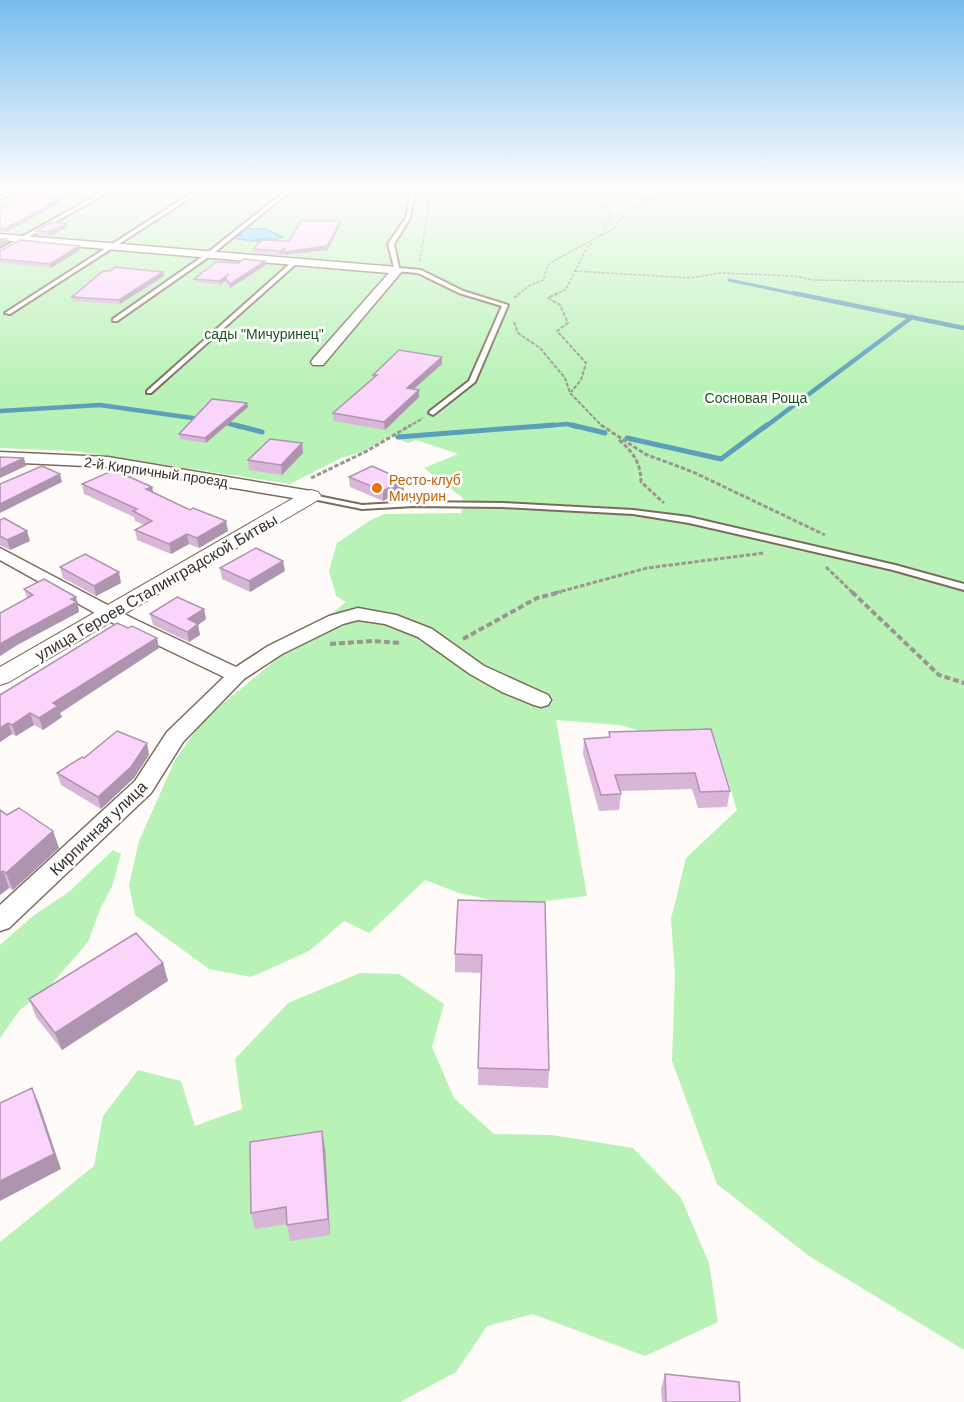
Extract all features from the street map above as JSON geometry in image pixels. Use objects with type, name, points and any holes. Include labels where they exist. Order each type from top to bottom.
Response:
[{"type":"street","points":[[201,254],[397,270]]},
{"type":"street","points":[[318,362],[397,270]]},
{"type":"street","name":"2-й Кирпичный проезд","points":[[0,457],[108,462],[307,490]]},
{"type":"street","points":[[30,473],[60,459]]},
{"type":"street","name":"улица Героев Сталинградской Битвы","points":[[0,677],[111,614],[307,490]]},
{"type":"street","points":[[0,553],[111,614],[237,675]]},
{"type":"street","name":"Кирпичная улица","points":[[0,921],[143,787],[176,737],[237,675],[275,650],[336,620],[358,614],[389,619],[416,629],[447,647],[477,669],[509,687],[542,700]]},
{"type":"lane","points":[[8,313],[99,254]]},
{"type":"lane","points":[[393,254],[397,270],[420,271],[461,292],[505,305],[472,382],[433,412]]},
{"type":"lane","points":[[115,320],[208,255]]},
{"type":"lane","points":[[148,392],[295,262]]},
{"type":"lane","points":[[307,490],[362,507],[414,504],[503,505],[633,512],[689,520],[964,587]]},
{"type":"path","points":[[420,254],[420,271]]},
{"type":"path","points":[[568,254],[548,266],[543,280],[530,285],[505,305],[511,312],[518,333],[540,348],[565,378],[570,393],[602,426],[631,449],[642,467],[642,482],[664,502],[664,506]]},
{"type":"path","points":[[570,393],[581,380],[586,363],[557,331],[568,323],[560,305],[548,298],[566,290],[583,254]]},
{"type":"path","points":[[575,272],[690,278],[720,273],[795,276],[813,280],[964,282]]},
{"type":"path","points":[[307,490],[311,478],[367,451],[433,412]]},
{"type":"path","points":[[602,426],[645,454],[693,472],[783,513],[832,540]]},
{"type":"path","points":[[447,647],[537,598],[647,568],[806,548],[939,675],[964,683]]},
{"type":"path","points":[[326,644],[372,641],[404,644]]},
{"type":"green space","points":[[0,254],[964,254],[964,1350],[809,1256],[717,1184],[672,1061],[675,975],[671,919],[686,858],[737,810],[715,740],[673,740],[619,725],[556,720],[587,896],[513,905],[459,893],[425,880],[369,933],[344,921],[309,951],[251,977],[209,969],[135,915],[129,885],[139,841],[175,760],[203,720],[346,602],[336,596],[329,571],[337,543],[369,521],[384,514],[461,513],[463,498],[424,468],[458,454],[416,440],[408,443],[390,436],[365,451],[341,458],[290,484],[74,451],[0,448]]},
{"type":"green space","points":[[113,850],[121,854],[112,887],[100,909],[88,942],[49,987],[20,1010],[0,1038],[0,945],[33,916],[70,891]]},
{"type":"green space","points":[[360,973],[399,974],[444,1004],[432,1047],[454,1098],[494,1134],[552,1135],[633,1148],[681,1198],[709,1263],[718,1322],[645,1356],[533,1314],[487,1326],[456,1372],[400,1402],[0,1402],[0,1242],[94,1166],[103,1116],[138,1070],[181,1081],[195,1126],[242,1109],[235,1059],[288,1003]]},
{"type":"building","points":[[0,254],[65,254],[50,264],[0,259]]},
{"type":"building","points":[[243,259],[265,261],[230,284],[225,278],[229,274],[219,281],[194,279],[216,262],[239,263]]},
{"type":"building","points":[[115,267],[163,272],[119,300],[72,297],[103,271],[110,271]]},
{"type":"building","points":[[399,350],[442,357],[407,388],[419,390],[384,422],[333,413],[377,375],[373,375]]},
{"type":"building","points":[[212,399],[247,403],[205,438],[179,434]]},
{"type":"building","points":[[270,439],[302,443],[281,465],[248,460]]},
{"type":"building","points":[[0,457],[24,458],[0,469]]},
{"type":"building","points":[[42,466],[60,474],[0,504],[0,484]]},
{"type":"building","points":[[372,466],[403,480],[383,491],[349,477]]},
{"type":"building","points":[[114,470],[152,487],[146,489],[190,510],[193,508],[226,521],[197,538],[187,534],[169,544],[135,530],[152,521],[133,511],[137,509],[82,484]]},
{"type":"building","points":[[4,518],[27,531],[7,540],[0,536],[0,520]]},
{"type":"building","points":[[256,548],[283,561],[249,581],[220,568]]},
{"type":"building","points":[[85,554],[119,572],[94,586],[60,567]]},
{"type":"building","points":[[44,579],[76,597],[71,599],[77,602],[0,644],[0,613],[33,595],[24,589]]},
{"type":"building","points":[[177,597],[204,609],[188,619],[198,624],[187,632],[150,614]]},
{"type":"building","points":[[117,623],[128,628],[132,626],[157,638],[53,703],[58,706],[39,718],[30,713],[12,725],[8,723],[0,728],[0,695]]},
{"type":"building","points":[[711,729],[730,791],[700,792],[695,773],[615,775],[621,794],[601,795],[584,739],[610,737],[609,732]]},
{"type":"building","points":[[117,731],[147,743],[131,767],[98,797],[57,773],[82,757],[84,758]]},
{"type":"building","points":[[19,808],[53,831],[6,873],[3,871],[0,873],[0,810],[7,815]]},
{"type":"building","points":[[458,900],[545,902],[549,1070],[478,1068],[482,955],[455,954]]},
{"type":"building","points":[[136,933],[163,963],[55,1033],[29,999]]},
{"type":"building","points":[[32,1088],[54,1154],[0,1181],[0,1103]]},
{"type":"building","points":[[322,1131],[328,1219],[287,1225],[286,1207],[251,1213],[250,1142]]},
{"type":"building","points":[[665,1374],[739,1382],[740,1402],[666,1402]]},
{"type":"waterway","points":[[729,280],[801,295]]},
{"type":"waterway","points":[[793,293],[912,317]]},
{"type":"waterway","points":[[765,427],[912,317]]},
{"type":"waterway","points":[[912,317],[964,328]]},
{"type":"waterway","points":[[0,411],[100,405],[200,419]]},
{"type":"waterway","points":[[223,422],[241,427]]},
{"type":"waterway","points":[[533,427],[567,424],[578,427]]},
{"type":"waterway","points":[[235,425],[262,432]]},
{"type":"waterway","points":[[398,437],[553,425]]},
{"type":"waterway","points":[[572,425],[605,433]]},
{"type":"waterway","points":[[627,438],[721,459],[767,425]]},
{"type":"place","name":"Ресто-клуб Мичурин","points":[[377,488]]},
{"type":"park label","name":"сады \"Мичуринец\"","points":[[264,334]]},
{"type":"park label","name":"Сосновая Роща","points":[[756,398]]}]
